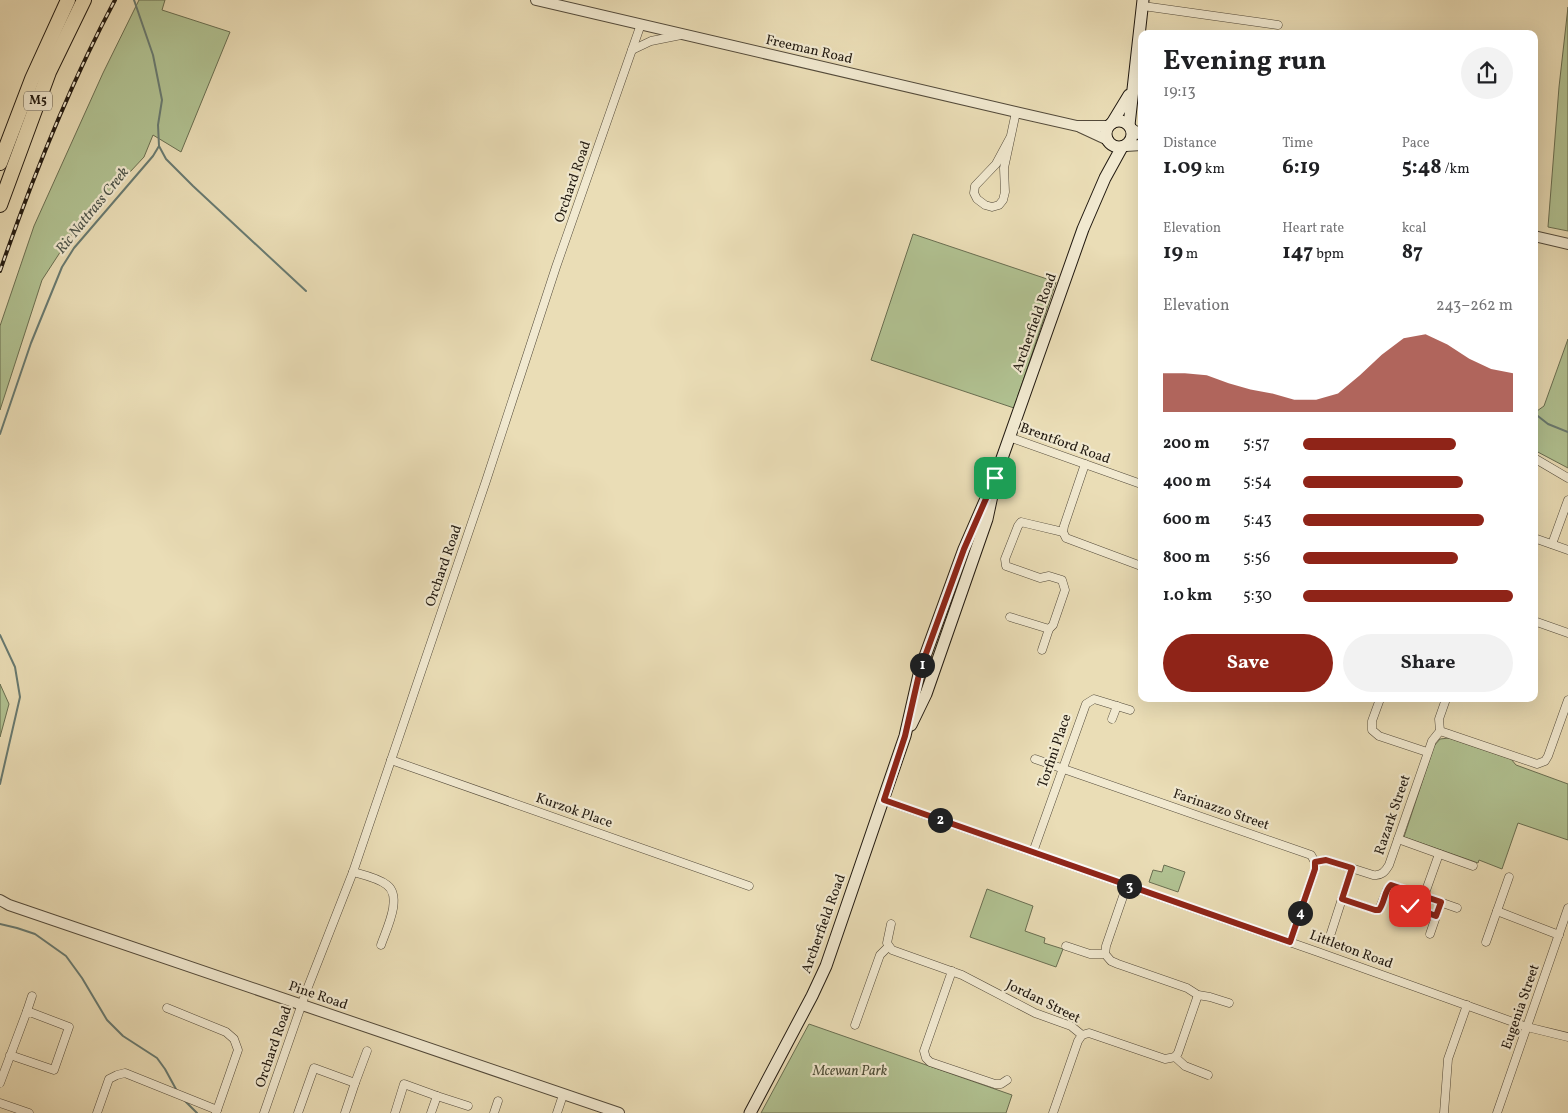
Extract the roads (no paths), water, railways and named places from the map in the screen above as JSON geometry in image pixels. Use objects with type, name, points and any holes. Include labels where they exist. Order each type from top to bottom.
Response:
[{"type":"highway","name":"M5","points":[[0,163],[44,51],[68,0]]},
{"type":"highway","name":"M5","points":[[0,205],[49,72],[84,0]]},
{"type":"highway","points":[[0,146],[9,122],[18,114]]},
{"type":"main road","points":[[1140,30],[1143,3]]},
{"type":"main road","points":[[1132,91],[1106,133],[1109,142],[1114,146],[1124,146],[1132,136],[1134,129],[1132,91],[1138,43]]},
{"type":"main road","points":[[1111,124],[1121,121],[1134,129]]},
{"type":"main road","name":"Archerfield Road","points":[[1105,178],[1109,142]]},
{"type":"main road","name":"Archerfield Road","points":[[750,1113],[820,982],[905,736],[920,670],[964,549],[995,478],[1084,229],[1105,178],[1124,146]]},
{"type":"street","name":"Freeman Road","points":[[536,0],[1077,126],[1109,142]]},
{"type":"street","points":[[1143,3],[1278,25]]},
{"type":"street","name":"Orchard Road","points":[[264,1113],[301,1005],[353,872],[562,249],[641,24]]},
{"type":"street","points":[[632,50],[651,41],[682,35]]},
{"type":"street","points":[[1010,138],[996,164],[975,186],[974,193],[977,199],[984,205],[992,207],[1003,200],[1005,192],[1004,168],[1016,112]]},
{"type":"street","name":"Freeman Road","points":[[1077,126],[1111,124]]},
{"type":"street","points":[[1124,146],[1138,145]]},
{"type":"street","points":[[1538,237],[1568,244]]},
{"type":"street","name":"Brentford Road","points":[[1009,437],[1138,483]]},
{"type":"street","points":[[1538,460],[1568,478]]},
{"type":"street","points":[[1085,464],[1064,526],[1063,532],[1066,538],[1138,565]]},
{"type":"street","points":[[1552,544],[1568,500]]},
{"type":"street","points":[[1042,650],[1065,590],[1062,580],[1049,576],[1040,578],[1011,568],[1006,566],[1006,559],[1021,522],[1063,532]]},
{"type":"street","points":[[1538,539],[1568,550]]},
{"type":"street","points":[[1010,617],[1049,629]]},
{"type":"street","points":[[1538,622],[1568,633]]},
{"type":"street","name":"Torfini Place","points":[[1033,852],[1086,704],[1094,699],[1130,710]]},
{"type":"street","points":[[1440,731],[1541,764],[1548,756],[1568,700]]},
{"type":"street","points":[[1379,702],[1372,722],[1372,730],[1379,736],[1428,752]]},
{"type":"street","name":"Razark Street","points":[[1315,862],[1326,860],[1373,875],[1381,875],[1389,865],[1432,741],[1440,731],[1439,719],[1445,702]]},
{"type":"street","points":[[1112,719],[1116,706]]},
{"type":"street","name":"Farinazzo Street","points":[[1036,759],[1308,853],[1315,862]]},
{"type":"street","name":"Kurzok Place","points":[[391,760],[749,886]]},
{"type":"street","name":"Littleton Road","points":[[884,800],[1528,1027],[1568,1037]]},
{"type":"street","points":[[1398,839],[1474,866]]},
{"type":"street","points":[[1424,896],[1439,854]]},
{"type":"street","points":[[1290,942],[1315,869],[1315,862]]},
{"type":"street","points":[[1331,933],[1352,868]]},
{"type":"street","points":[[353,872],[386,885],[394,895],[393,907],[381,945]]},
{"type":"street","points":[[1486,942],[1509,877]]},
{"type":"street","points":[[1127,885],[1106,946],[1105,954],[1111,961],[1187,988],[1198,995],[1229,1003]]},
{"type":"street","points":[[1342,899],[1379,910],[1391,885],[1457,908]]},
{"type":"street","points":[[1430,934],[1441,902]]},
{"type":"street","name":"Pine Road","points":[[3,903],[618,1113]]},
{"type":"street","points":[[1410,906],[1436,916]]},
{"type":"street","name":"Eugenia Street","points":[[1497,1113],[1568,908]]},
{"type":"street","points":[[1497,911],[1559,935]]},
{"type":"street","points":[[855,1026],[880,955],[888,947],[886,938],[891,924]]},
{"type":"street","points":[[1066,946],[1090,954],[1105,954]]},
{"type":"street","name":"Jordan Street","points":[[888,947],[952,971],[1035,1013],[1071,1026],[1082,1035],[1089,1033],[1165,1060],[1175,1057],[1185,1066],[1208,1075]]},
{"type":"street","points":[[952,971],[924,1051],[926,1058],[930,1062],[995,1084],[1001,1084],[1007,1080]]},
{"type":"street","points":[[1175,1057],[1198,995]]},
{"type":"street","points":[[0,1083],[32,996]]},
{"type":"street","points":[[1444,1113],[1448,1059],[1467,1005]]},
{"type":"street","points":[[97,1113],[109,1079],[117,1074],[125,1073],[216,1112],[238,1050],[234,1039],[226,1032],[167,1008]]},
{"type":"street","points":[[10,1055],[54,1070],[69,1027],[27,1011]]},
{"type":"street","points":[[1053,1113],[1078,1041],[1082,1035]]},
{"type":"street","points":[[345,1113],[367,1051]]},
{"type":"street","points":[[298,1113],[314,1068],[355,1083]]},
{"type":"street","points":[[395,1113],[404,1084],[468,1106]]},
{"type":"street","points":[[557,1113],[563,1094]]},
{"type":"street","points":[[431,1113],[437,1096]]},
{"type":"street","points":[[494,1113],[498,1101]]},
{"type":"street","points":[[0,1103],[29,1113]]},
{"type":"waterway","name":"Ric Nattrass Creek","points":[[0,434],[31,343],[62,267],[74,248],[153,156],[159,146],[158,125],[162,100],[153,55],[134,0]]},
{"type":"waterway","points":[[159,146],[166,159],[193,186],[306,291]]},
{"type":"waterway","points":[[1538,416],[1548,424],[1568,432]]},
{"type":"waterway","name":"Ric Nattrass Creek","points":[[0,635],[15,667],[20,697],[0,784]]},
{"type":"waterway","points":[[0,924],[35,934],[66,956],[82,978],[107,1020],[123,1036],[157,1058],[177,1091]]},
{"type":"waterway","points":[[183,1099],[197,1113]]},
{"type":"railway","points":[[0,271],[52,133],[82,66],[115,0]]},
{"type":"park label","name":"Mcewan Park","points":[[850,1071]]}]
